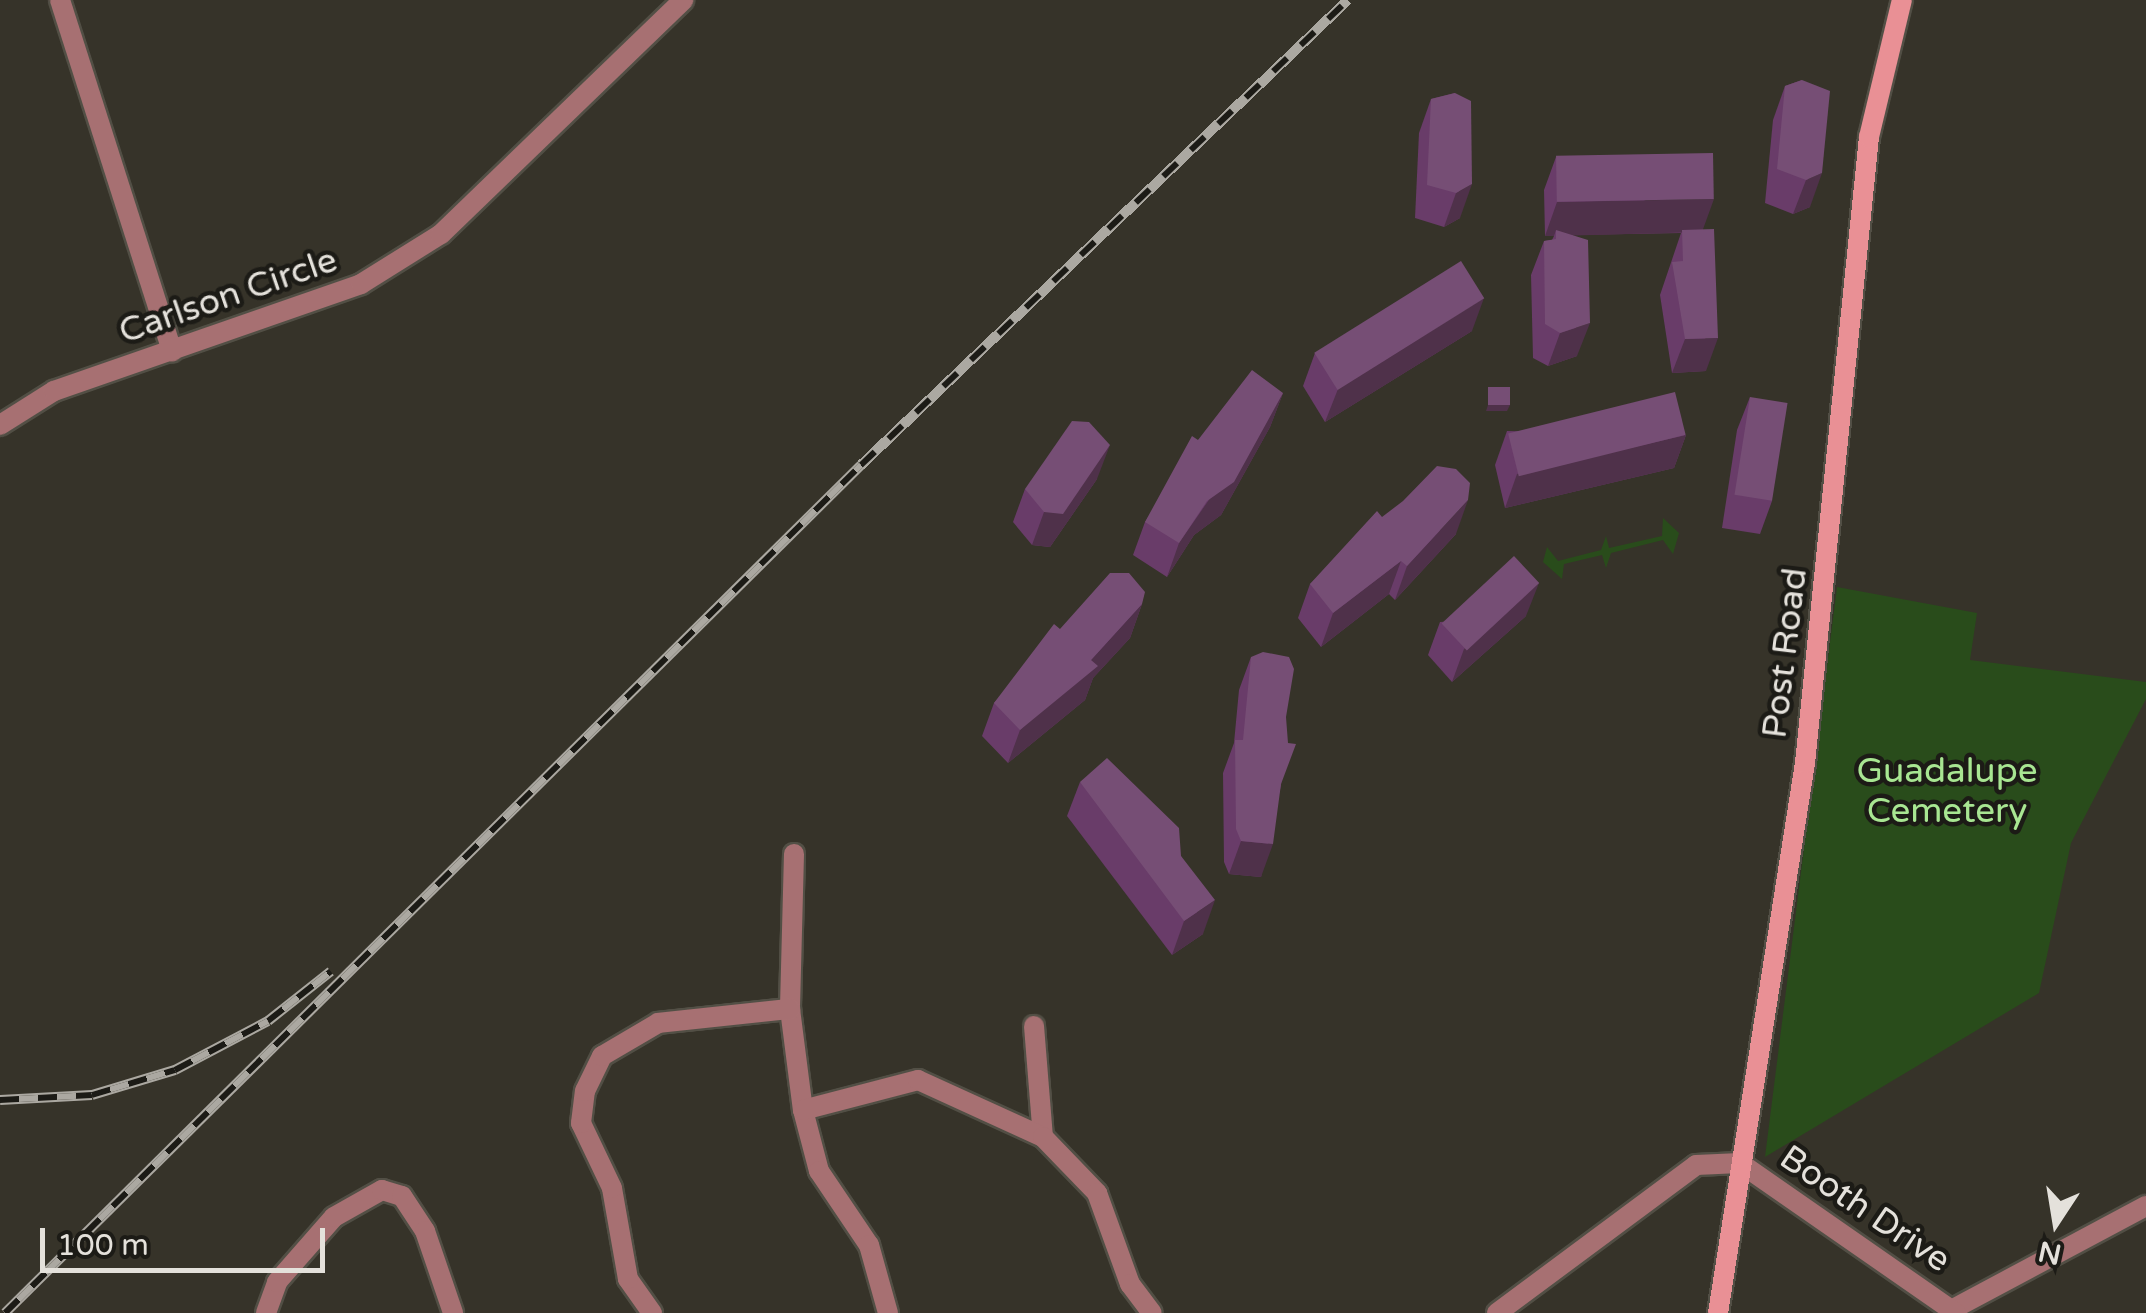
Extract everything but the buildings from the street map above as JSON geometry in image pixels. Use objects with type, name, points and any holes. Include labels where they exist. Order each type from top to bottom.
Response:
[{"type":"street","points":[[60,0],[172,352]]},
{"type":"street","name":"Carlson Circle","points":[[0,425],[54,391],[362,284],[441,234],[683,0]]},
{"type":"street","name":"Post Road","points":[[1718,1313],[1805,763],[1868,137],[1902,0]]},
{"type":"street","points":[[794,854],[790,1008],[803,1110],[819,1171],[869,1245],[888,1313]]},
{"type":"street","points":[[652,1313],[628,1278],[612,1188],[580,1123],[584,1090],[602,1056],[658,1022],[790,1008]]},
{"type":"street","points":[[1034,1026],[1043,1137]]},
{"type":"street","points":[[803,1110],[918,1080],[1043,1137],[1097,1193],[1130,1284],[1152,1313]]},
{"type":"street","points":[[1497,1313],[1696,1165],[1740,1163]]},
{"type":"street","name":"Booth Drive","points":[[1740,1163],[1954,1311],[2146,1206]]},
{"type":"street","points":[[266,1313],[277,1282],[334,1217],[382,1190],[402,1196],[425,1231],[452,1313]]},
{"type":"green space","points":[[1663,518],[1679,533],[1673,554],[1663,540],[1611,553],[1606,568],[1602,555],[1564,564],[1562,579],[1543,562],[1547,547],[1558,561],[1601,550],[1606,536],[1609,548],[1662,536]]},
{"type":"green space","name":"Guadalupe Cemetery","points":[[1837,587],[1977,613],[1970,660],[2146,682],[2146,699],[2071,843],[2039,993],[1765,1157]]},
{"type":"railway","points":[[5,1313],[861,465],[1348,0]]},
{"type":"railway","points":[[0,1100],[92,1095],[175,1070],[268,1021],[331,971]]}]
